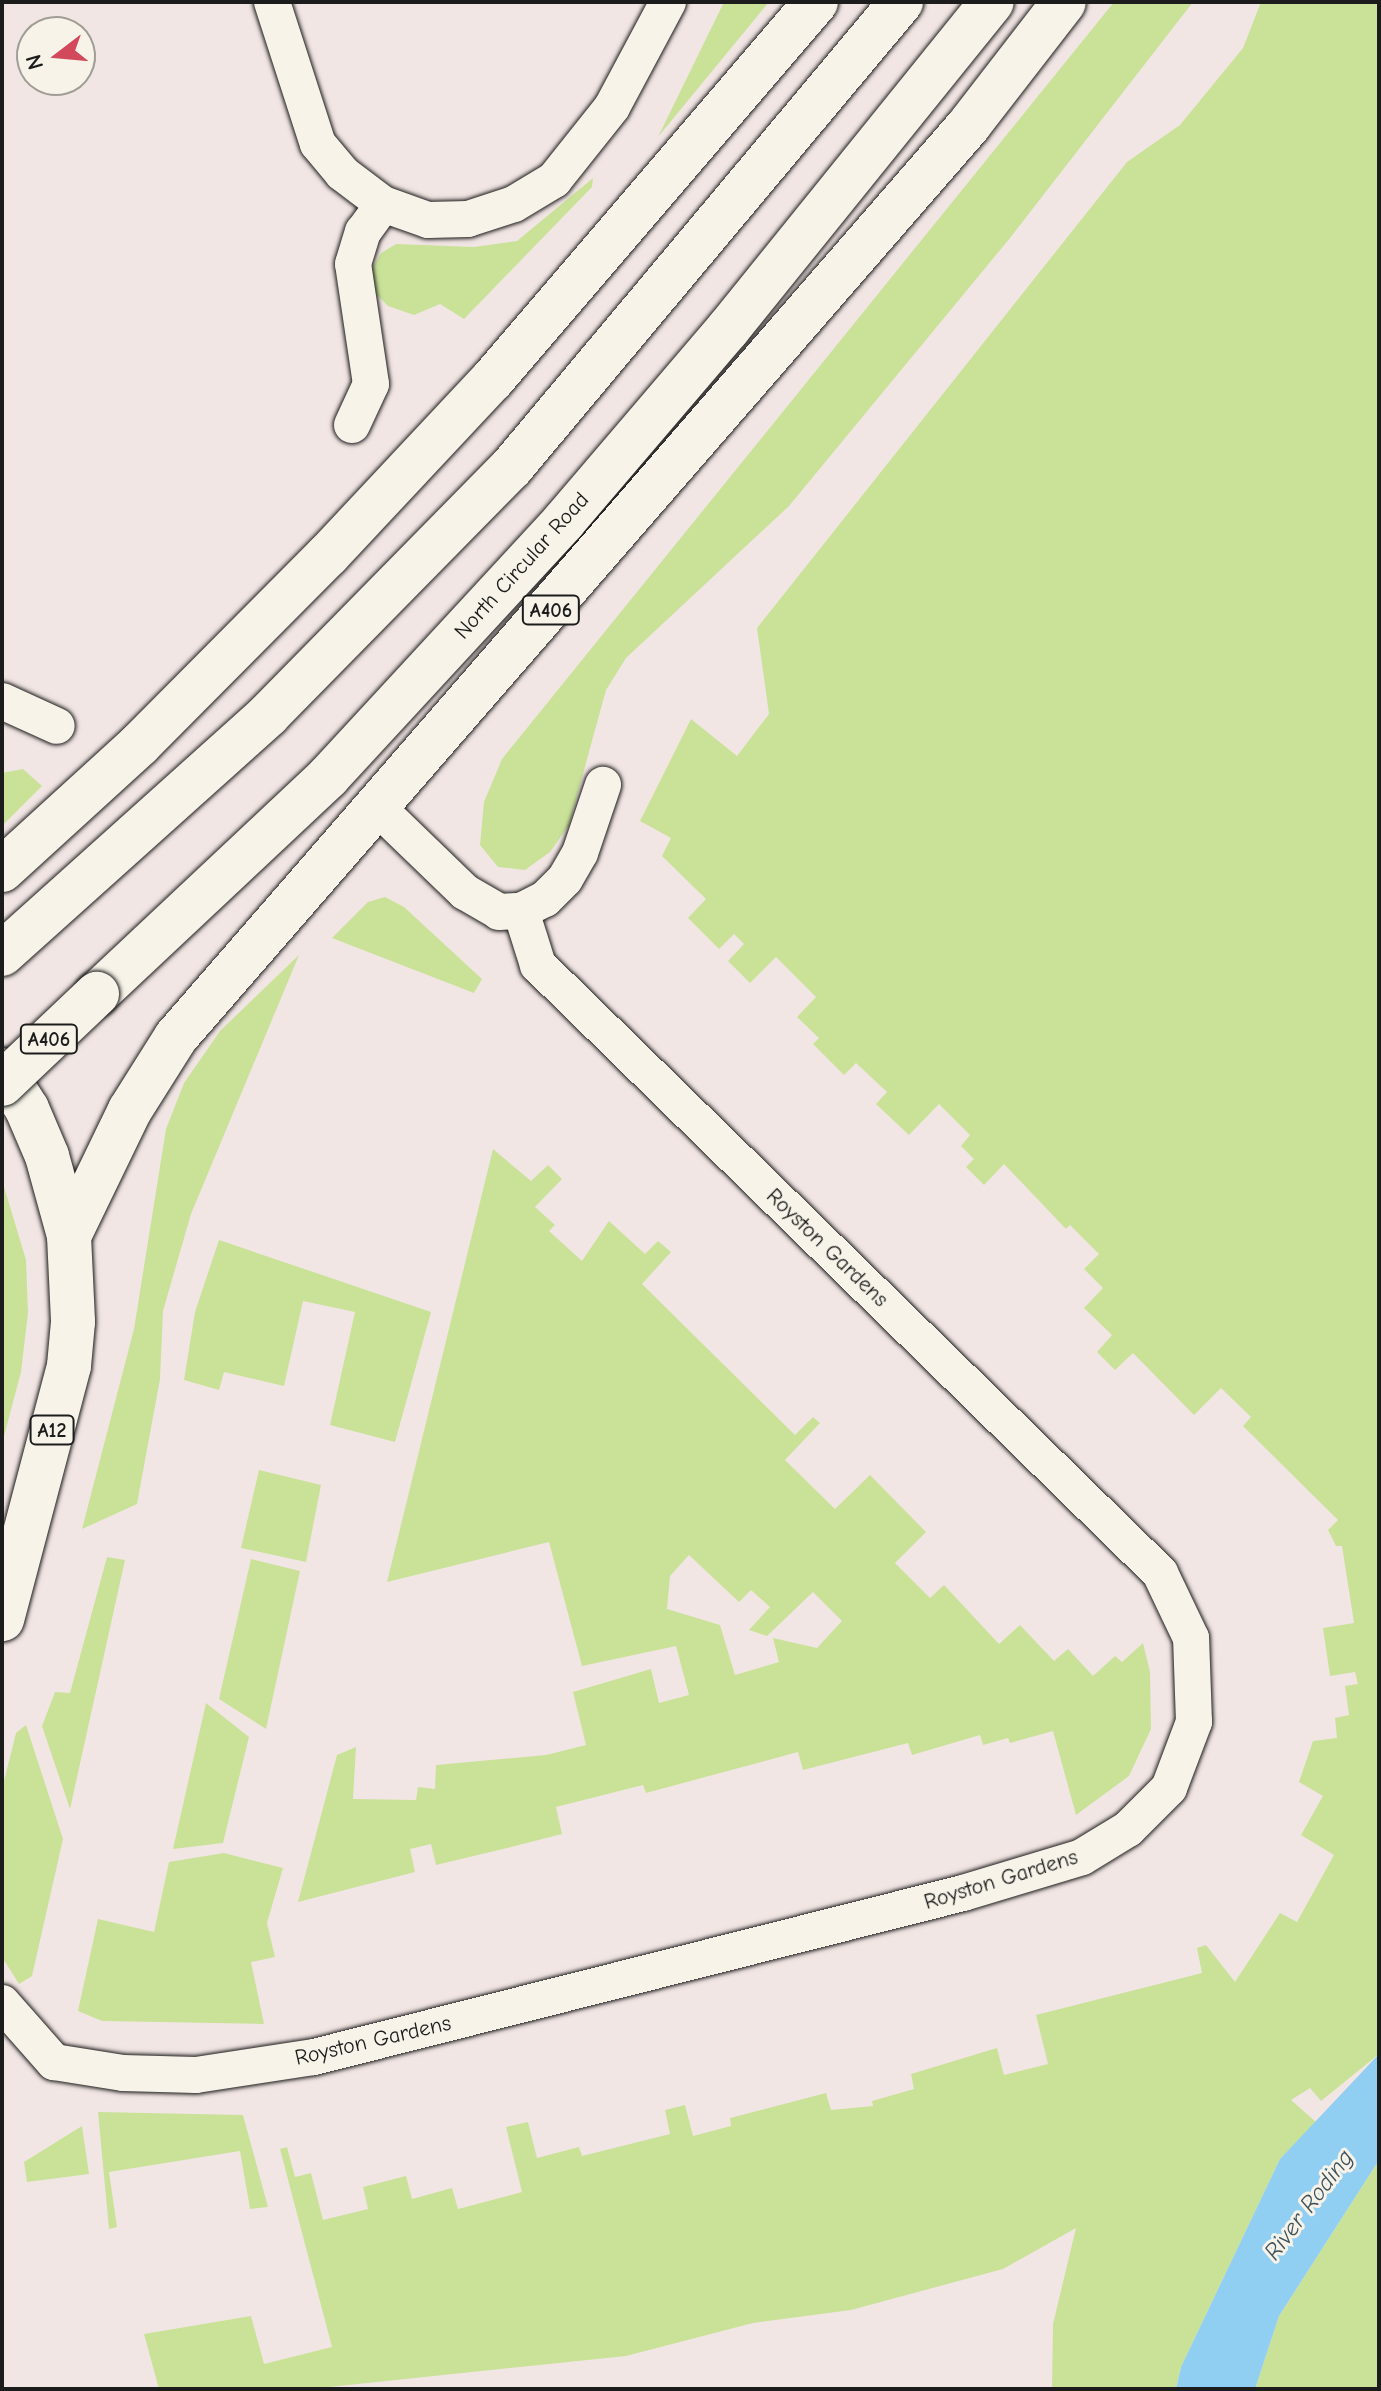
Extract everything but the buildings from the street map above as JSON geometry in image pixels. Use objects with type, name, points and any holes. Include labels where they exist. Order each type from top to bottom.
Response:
[{"type":"highway","points":[[2,870],[130,754],[339,543],[648,203],[816,2]]},
{"type":"highway","points":[[2,954],[268,715],[511,468],[901,2]]},
{"type":"highway","name":"North Circular Road","points":[[2,1084],[328,777],[564,521],[728,329],[992,2]]},
{"type":"highway","name":"A406","points":[[69,1236],[130,1110],[176,1037],[379,809],[969,125],[1064,2]]},
{"type":"highway","name":"A12","points":[[2,1070],[27,1109],[47,1156],[69,1236],[69,1366],[2,1619]]},
{"type":"street","points":[[272,2],[318,144],[342,173],[383,204],[428,220],[468,219],[514,204],[554,180],[612,107],[668,2]]},
{"type":"street","points":[[352,425],[371,384],[354,298],[353,264],[363,232],[383,204]]},
{"type":"street","points":[[2,701],[57,726]]},
{"type":"street","points":[[379,809],[465,892],[499,912],[521,911],[545,899],[565,879],[580,853],[603,785]]},
{"type":"street","name":"Royston Gardens","points":[[2,2003],[54,2062],[95,2069],[196,2075],[314,2057],[963,1893],[1082,1857],[1128,1829],[1169,1788],[1194,1722],[1191,1638],[1160,1573],[538,965],[521,911]]},
{"type":"green space","points":[[724,2],[769,2],[658,137]]},
{"type":"green space","points":[[1114,2],[1193,2],[1010,238],[789,506],[626,658],[606,690],[569,825],[550,852],[525,870],[498,867],[480,845],[484,802],[502,759]]},
{"type":"green space","points":[[1261,2],[1379,2],[1379,2054],[1321,2101],[1310,2088],[1291,2100],[1316,2122],[1280,2159],[1181,2367],[1176,2389],[1052,2389],[1053,2324],[1076,2228],[1003,2269],[851,2310],[753,2323],[626,2356],[310,2389],[159,2389],[144,2334],[251,2316],[264,2364],[332,2347],[280,2149],[287,2147],[295,2177],[311,2173],[323,2220],[368,2209],[363,2187],[406,2176],[412,2199],[452,2188],[458,2209],[522,2192],[506,2127],[528,2122],[537,2158],[579,2147],[582,2156],[670,2134],[665,2110],[685,2105],[693,2136],[731,2126],[730,2118],[826,2093],[831,2110],[873,2106],[872,2101],[914,2089],[911,2074],[997,2048],[1004,2075],[1048,2064],[1036,2015],[1202,1973],[1197,1948],[1206,1945],[1235,1982],[1280,1913],[1297,1922],[1334,1855],[1301,1835],[1323,1796],[1299,1782],[1313,1741],[1337,1738],[1335,1718],[1349,1715],[1345,1686],[1358,1684],[1355,1672],[1330,1676],[1323,1628],[1354,1623],[1342,1546],[1336,1546],[1328,1530],[1338,1520],[1243,1426],[1251,1417],[1221,1388],[1194,1415],[1133,1353],[1115,1370],[1097,1352],[1112,1335],[1084,1308],[1103,1288],[1084,1269],[1099,1254],[1070,1225],[1066,1229],[1004,1164],[984,1185],[966,1167],[974,1159],[961,1146],[970,1135],[939,1104],[909,1135],[876,1104],[887,1092],[856,1063],[844,1075],[813,1044],[819,1038],[797,1017],[816,997],[776,957],[750,983],[728,961],[744,944],[734,934],[719,949],[688,918],[706,899],[662,856],[671,838],[640,821],[691,719],[737,756],[769,714],[757,628],[1127,162],[1180,125],[1243,48]]},
{"type":"green space","points":[[593,178],[592,187],[464,319],[440,304],[414,315],[388,306],[373,291],[372,269],[381,253],[396,244],[474,247],[517,241]]},
{"type":"green space","points":[[23,769],[42,786],[2,826],[2,773]]},
{"type":"green space","points":[[385,897],[404,907],[482,979],[474,993],[332,938],[368,902]]},
{"type":"green space","points":[[299,955],[191,1214],[163,1311],[160,1379],[137,1504],[82,1529],[134,1329],[166,1129],[184,1083],[220,1031]]},
{"type":"green space","points":[[493,1149],[531,1181],[548,1165],[562,1179],[535,1207],[555,1225],[549,1231],[582,1261],[609,1221],[645,1254],[658,1241],[671,1252],[642,1284],[795,1435],[813,1417],[820,1423],[785,1460],[835,1509],[870,1475],[926,1532],[895,1563],[930,1598],[944,1585],[999,1644],[1020,1625],[1054,1661],[1068,1649],[1093,1676],[1115,1656],[1122,1662],[1143,1643],[1150,1672],[1151,1729],[1129,1776],[1076,1815],[1053,1731],[1010,1743],[1008,1738],[983,1745],[980,1735],[912,1755],[908,1743],[803,1770],[798,1752],[646,1793],[643,1785],[556,1807],[562,1834],[503,1849],[436,1865],[431,1844],[410,1849],[415,1872],[298,1902],[337,1755],[356,1747],[353,1799],[416,1800],[418,1787],[435,1789],[436,1765],[546,1755],[586,1745],[573,1692],[651,1669],[659,1703],[689,1695],[676,1646],[582,1666],[549,1542],[387,1582]],"holes":[[[689,1555],[739,1602],[751,1590],[770,1607],[749,1630],[767,1636],[813,1592],[842,1621],[817,1648],[773,1638],[779,1662],[735,1675],[720,1625],[667,1609],[670,1576]]]},
{"type":"green space","points":[[2,1180],[26,1260],[28,1313],[21,1372],[2,1444]]},
{"type":"green space","points":[[219,1240],[431,1312],[395,1442],[330,1425],[355,1312],[303,1301],[284,1386],[224,1372],[219,1390],[184,1380],[195,1312]]},
{"type":"green space","points":[[259,1470],[321,1485],[306,1562],[241,1548]]},
{"type":"green space","points":[[107,1557],[125,1560],[70,1809],[42,1726],[55,1692],[70,1693]]},
{"type":"green space","points":[[251,1559],[300,1571],[266,1729],[219,1699]]},
{"type":"green space","points":[[206,1703],[249,1737],[223,1843],[173,1849]]},
{"type":"green space","points":[[26,1725],[63,1839],[32,1976],[19,1984],[2,1957],[2,1789],[16,1733]]},
{"type":"green space","points":[[224,1853],[283,1868],[267,1923],[275,1957],[251,1962],[264,2024],[102,2021],[78,2011],[98,1919],[154,1932],[169,1862]]},
{"type":"green space","points":[[98,2112],[243,2115],[268,2207],[250,2209],[240,2151],[109,2172],[117,2227],[109,2229]]},
{"type":"green space","points":[[82,2126],[89,2174],[27,2182],[24,2162]]},
{"type":"green space","points":[[1379,2160],[1379,2389],[1255,2389],[1279,2316]]},
{"type":"water","name":"River Roding","points":[[1379,2054],[1379,2160],[1279,2316],[1255,2389],[1176,2389],[1181,2367],[1280,2159]]}]
